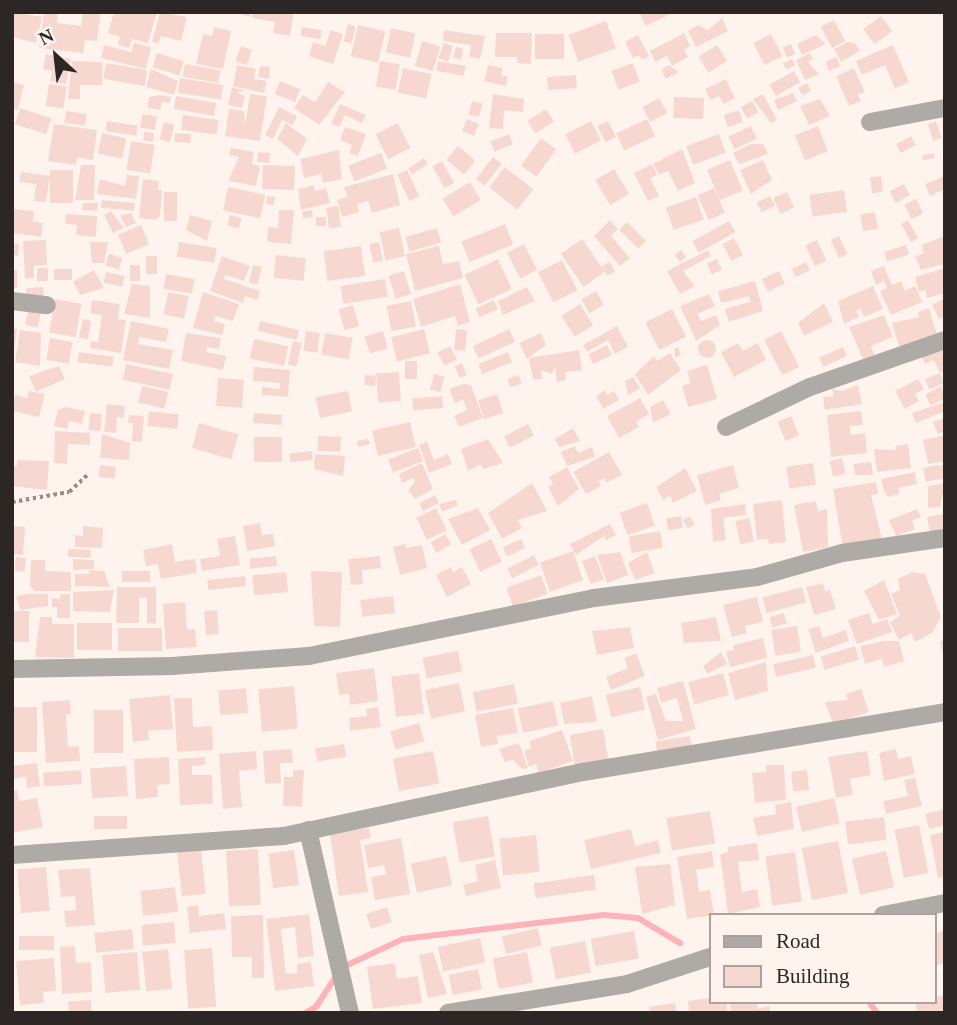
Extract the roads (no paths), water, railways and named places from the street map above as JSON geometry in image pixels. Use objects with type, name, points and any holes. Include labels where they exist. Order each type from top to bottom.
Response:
[{"type":"street","points":[[870,122],[945,108]]},
{"type":"street","points":[[12,301],[47,305]]},
{"type":"street","points":[[726,427],[810,387],[945,341]]},
{"type":"street","points":[[12,668],[172,666],[309,656],[594,598],[757,577],[842,553],[945,538]]},
{"type":"street","points":[[12,855],[284,836],[583,772],[945,712]]},
{"type":"street","points":[[308,830],[346,984],[350,1013]]},
{"type":"street","points":[[893,913],[945,902]]},
{"type":"street","points":[[448,1013],[627,984],[708,958]]},
{"type":"waterway","points":[[343,967],[403,939],[604,915],[638,918],[680,943]]},
{"type":"waterway","points":[[305,1013],[316,1007],[336,976]]},
{"type":"waterway","points":[[870,1004],[877,1013]]}]
